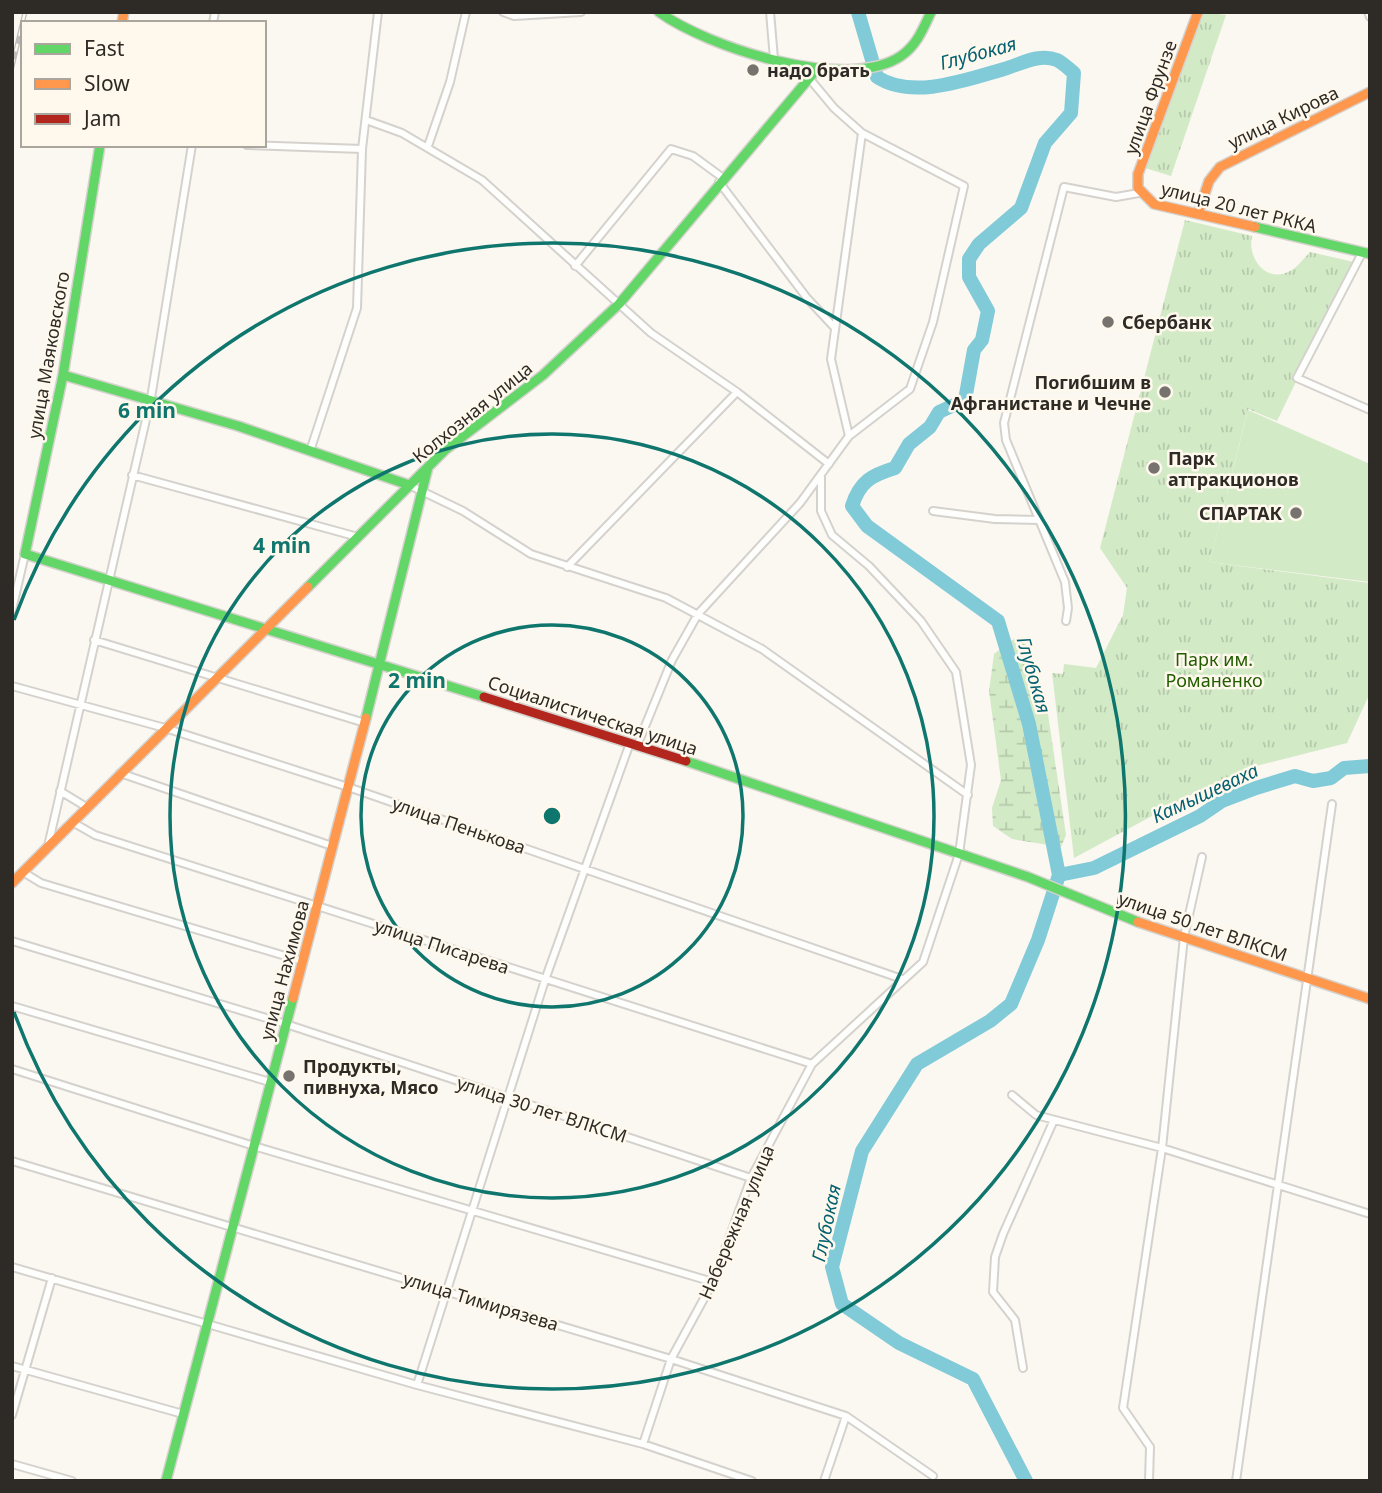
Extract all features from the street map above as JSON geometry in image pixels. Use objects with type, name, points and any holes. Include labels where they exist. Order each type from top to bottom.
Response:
[{"type":"street","points":[[311,448],[355,316],[362,149],[378,12]]},
{"type":"street","points":[[428,146],[450,82],[466,12]]},
{"type":"street","points":[[503,12],[514,16],[581,12]]},
{"type":"street","points":[[659,12],[698,36],[774,59],[817,69],[859,70],[886,63],[908,51],[922,36],[931,12]]},
{"type":"street","points":[[770,12],[774,59]]},
{"type":"street","name":"улица Фрунзе","points":[[1139,193],[1138,174],[1198,12]]},
{"type":"street","points":[[1368,12],[1370,18]]},
{"type":"street","name":"Колхозная улица","points":[[12,883],[428,466],[552,367],[619,304],[817,69]]},
{"type":"street","points":[[417,1385],[545,980],[634,744],[672,660],[698,614],[821,476],[849,436],[902,397],[914,382],[933,322],[964,186],[862,133],[834,108],[809,78]]},
{"type":"street","name":"улица Кирова","points":[[1198,214],[1209,181],[1220,167],[1370,92]]},
{"type":"street","points":[[366,120],[428,146],[482,180],[651,333],[737,392],[829,464]]},
{"type":"street","points":[[849,436],[833,375],[834,327],[862,133]]},
{"type":"street","points":[[266,146],[362,149]]},
{"type":"street","name":"улица Маяковского","points":[[12,610],[63,375],[100,147]]},
{"type":"street","points":[[48,848],[107,580],[151,398],[192,147]]},
{"type":"street","points":[[575,266],[671,149],[693,156],[721,180],[807,298],[834,327]]},
{"type":"street","name":"улица 20 лет РККА","points":[[1039,520],[1031,493],[1006,440],[1004,423],[1064,187],[1116,197],[1139,193],[1154,204],[1367,252]]},
{"type":"street","points":[[1367,252],[1297,378],[1370,410]]},
{"type":"street","points":[[63,375],[151,398],[311,448],[423,490],[531,554],[666,598],[762,649],[968,795]]},
{"type":"street","points":[[567,567],[737,392]]},
{"type":"street","name":"улица Нахимова","points":[[166,1481],[365,723],[428,466]]},
{"type":"street","points":[[132,475],[358,537]]},
{"type":"street","name":"Набережная улица","points":[[643,1444],[671,1359],[713,1282],[751,1178],[812,1065],[923,962],[959,854],[968,795],[970,751],[956,672],[921,621],[869,566],[832,535],[821,511],[821,476]]},
{"type":"street","points":[[933,511],[995,519],[1039,520],[1065,582],[1066,621]]},
{"type":"street","name":"Социалистическая улица","points":[[24,554],[769,787],[1028,877]]},
{"type":"street","points":[[94,640],[365,723]]},
{"type":"street","name":"улица Пенькова","points":[[12,686],[165,728],[348,787],[902,979]]},
{"type":"street","points":[[120,773],[332,846]]},
{"type":"street","points":[[60,791],[88,808]]},
{"type":"street","points":[[1236,1481],[1332,804]]},
{"type":"street","name":"улица Писарева","points":[[74,823],[95,835],[812,1065]]},
{"type":"street","points":[[1149,1481],[1150,1447],[1123,1408],[1162,1148],[1185,937],[1202,857]]},
{"type":"street","points":[[23,872],[41,883],[302,961]]},
{"type":"street","name":"улица 50 лет ВЛКСМ","points":[[1028,877],[1185,937],[1370,999]]},
{"type":"street","name":"улица 30 лет ВЛКСМ","points":[[12,941],[286,1024],[751,1178]]},
{"type":"street","points":[[12,1006],[270,1082]]},
{"type":"street","points":[[12,1069],[254,1146],[713,1282]]},
{"type":"street","points":[[1012,1095],[1036,1115],[1162,1148],[1370,1214]]},
{"type":"street","points":[[1023,1368],[1015,1320],[993,1292],[995,1256],[1054,1120]]},
{"type":"street","name":"улица Тимирязева","points":[[12,1161],[671,1359],[846,1416],[933,1476]]},
{"type":"street","points":[[12,1266],[417,1385],[643,1444],[752,1481]]},
{"type":"street","points":[[12,1415],[51,1278]]},
{"type":"street","points":[[12,1366],[183,1414]]},
{"type":"street","points":[[824,1481],[846,1416]]},
{"type":"street","points":[[12,1464],[72,1481]]},
{"type":"green space","points":[[1202,12],[1226,15],[1171,176],[1145,168]]},
{"type":"green space","name":"Парк им. Романенко","points":[[1185,220],[1252,236],[1252,253],[1255,260],[1260,267],[1273,274],[1293,269],[1310,252],[1354,262],[1277,421],[1248,409],[1210,562],[1370,583],[1370,693],[1347,743],[1260,765],[1191,795],[1074,858],[1052,673],[1063,674],[1064,664],[1096,668],[1123,615],[1127,588],[1100,548]]},
{"type":"green space","name":"СПАРТАК","points":[[1248,410],[1370,464],[1370,582],[1210,562]]},
{"type":"green space","points":[[1015,638],[1026,645],[1032,674],[1045,694],[1066,835],[1061,847],[1012,839],[993,826],[992,808],[1001,780],[989,691],[994,654]]},
{"type":"waterway","name":"Глубокая","points":[[858,12],[877,77],[891,84],[906,87],[939,86],[1044,58],[1057,60],[1074,73],[1071,113],[1045,143],[1021,208],[979,244],[969,259],[969,277],[988,311],[982,340],[974,350],[965,400],[939,412],[930,427],[909,444],[895,468],[880,473],[863,485],[852,506],[867,526],[998,621],[1029,724],[1059,875],[1038,940],[1011,1004],[990,1021],[917,1064],[862,1151],[832,1267],[842,1304],[899,1343],[973,1379],[1026,1481]]},
{"type":"waterway","name":"Камышеваха","points":[[1059,875],[1094,868],[1200,816],[1222,801],[1256,788],[1295,776],[1313,781],[1331,778],[1344,768],[1370,766]]},
{"type":"railway","points":[[23,21],[25,12]]},
{"type":"railway","points":[[12,67],[21,29]]},
{"type":"traffic: fast","points":[[659,12],[709,39],[742,51],[813,68],[847,70],[877,66],[907,52],[931,12]]},
{"type":"traffic: fast","points":[[308,587],[445,450],[543,375],[619,304],[817,69]]},
{"type":"traffic: fast","points":[[100,147],[63,375],[25,554],[484,697]]},
{"type":"traffic: fast","points":[[1255,227],[1370,254]]},
{"type":"traffic: fast","points":[[63,375],[238,426],[409,485]]},
{"type":"traffic: fast","points":[[366,718],[428,467]]},
{"type":"traffic: fast","points":[[686,761],[1028,877],[1138,922]]},
{"type":"traffic: fast","points":[[166,1481],[293,998]]},
{"type":"traffic: slow","points":[[122,21],[124,12]]},
{"type":"traffic: slow","points":[[1198,12],[1138,174],[1138,188],[1154,204],[1255,227]]},
{"type":"traffic: slow","points":[[1198,214],[1209,181],[1220,167],[1370,92]]},
{"type":"traffic: slow","points":[[12,883],[308,587]]},
{"type":"traffic: slow","points":[[293,998],[366,718]]},
{"type":"traffic: slow","points":[[1138,922],[1370,999]]},
{"type":"traffic: jam","points":[[484,697],[686,761]]},
{"type":"place","name":"надо брать","points":[[753,70]]},
{"type":"place","name":"Сбербанк","points":[[1108,322]]},
{"type":"place","name":"Погибшим в Афганистане и Чечне","points":[[1165,392]]},
{"type":"place","name":"Парк аттракционов","points":[[1154,468]]},
{"type":"place","name":"СПАРТАК","points":[[1296,513]]},
{"type":"place","name":"Продукты, пивнуха, Мясо","points":[[289,1076]]}]
